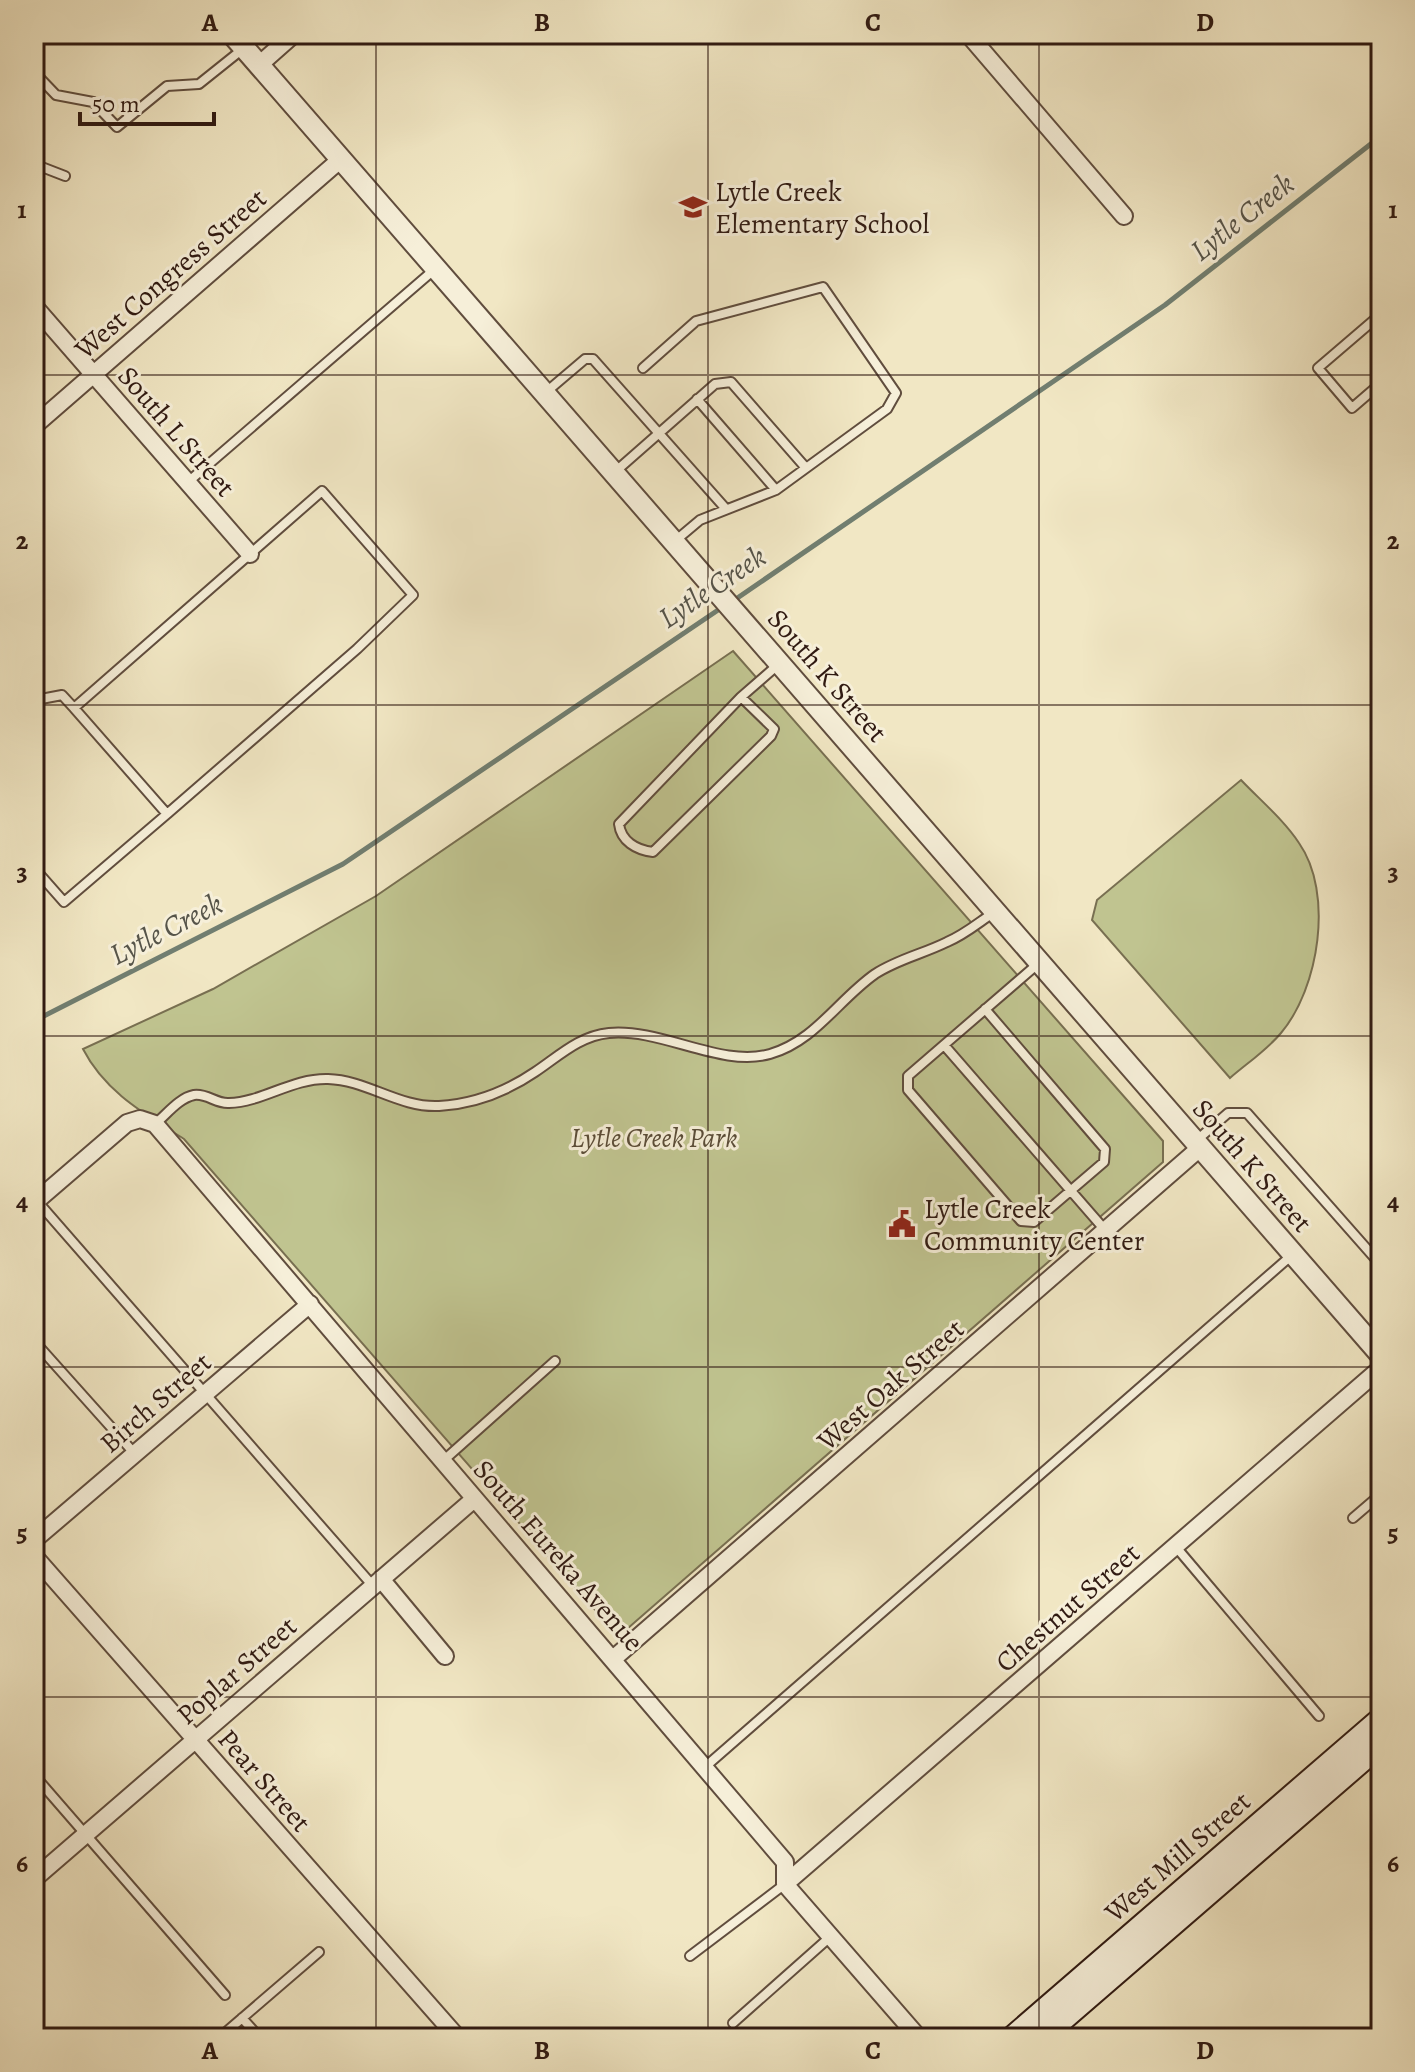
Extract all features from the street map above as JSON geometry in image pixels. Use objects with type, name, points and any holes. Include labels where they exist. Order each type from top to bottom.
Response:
[{"type":"main road","name":"West Mill Street","points":[[1012,2038],[1381,1719]]},
{"type":"main road","name":"West Mill Street","points":[[1041,2038],[1381,1744]]},
{"type":"street","points":[[34,40],[41,34]]},
{"type":"street","points":[[259,65],[294,34]]},
{"type":"street","points":[[968,34],[1124,216]]},
{"type":"street","name":"South K Street","points":[[238,41],[1381,1355]]},
{"type":"street","name":"West Congress Street","points":[[34,426],[341,159]]},
{"type":"street","name":"South L Street","points":[[34,306],[250,554]]},
{"type":"street","points":[[35,1202],[127,1123],[147,1122]]},
{"type":"street","name":"South Eureka Avenue","points":[[147,1122],[310,1304],[444,1460],[473,1500],[705,1767],[785,1862],[785,1884],[919,2038]]},
{"type":"street","name":"West Oak Street","points":[[613,1659],[1105,1230],[1198,1144]]},
{"type":"street","name":"Birch Street","points":[[34,1540],[310,1304]]},
{"type":"street","name":"Chestnut Street","points":[[785,1884],[1381,1368]]},
{"type":"street","name":"Poplar Street","points":[[34,1879],[473,1500]]},
{"type":"street","name":"Pear Street","points":[[34,1556],[458,2038]]},
{"type":"street","points":[[377,1583],[445,1656]]},
{"type":"lane","points":[[34,72],[56,95],[93,102],[117,127],[167,86],[199,84],[238,41]]},
{"type":"lane","points":[[34,164],[65,176]]},
{"type":"lane","points":[[187,482],[436,268]]},
{"type":"lane","points":[[643,368],[696,321],[823,287],[896,393],[887,409],[776,490],[700,520],[674,541]]},
{"type":"lane","points":[[1381,314],[1318,368],[1352,408],[1381,383]]},
{"type":"lane","points":[[545,393],[585,359],[593,359],[726,509]]},
{"type":"lane","points":[[614,472],[720,381],[731,382],[806,468]]},
{"type":"lane","points":[[697,399],[776,490]]},
{"type":"lane","points":[[34,868],[64,902],[357,649],[413,595],[322,491],[74,708]]},
{"type":"lane","points":[[741,697],[771,722],[774,729],[771,736],[653,852],[630,844],[619,824],[741,697],[780,663]]},
{"type":"lane","points":[[34,691],[38,702],[62,695],[167,814]]},
{"type":"lane","points":[[147,1122],[192,1095],[204,1095],[224,1104],[250,1102],[283,1087],[328,1079],[360,1084],[415,1103],[438,1106],[465,1101],[514,1085],[567,1048],[591,1036],[610,1033],[640,1033],[734,1056],[766,1055],[788,1048],[817,1029],[862,985],[887,967],[946,943],[997,910]]},
{"type":"lane","points":[[985,1009],[1105,1149],[1104,1162],[1034,1222],[1021,1221],[939,1126],[908,1090],[908,1076],[1040,961]]},
{"type":"lane","points":[[944,1045],[1105,1230]]},
{"type":"lane","points":[[1198,1144],[1228,1113],[1247,1113],[1381,1265]]},
{"type":"lane","points":[[35,1202],[377,1583]]},
{"type":"lane","points":[[705,1767],[1293,1254]]},
{"type":"lane","points":[[34,1341],[135,1454]]},
{"type":"lane","points":[[444,1460],[555,1361]]},
{"type":"lane","points":[[1353,1518],[1381,1494]]},
{"type":"lane","points":[[1176,1547],[1319,1716]]},
{"type":"lane","points":[[34,1775],[225,1995]]},
{"type":"lane","points":[[690,1956],[785,1884]]},
{"type":"lane","points":[[733,2023],[831,1937]]},
{"type":"lane","points":[[219,2038],[319,1952]]},
{"type":"lane","points":[[242,2018],[260,2038]]},
{"type":"green space","name":"Lytle Creek Park","points":[[733,651],[1163,1141],[1163,1162],[627,1629],[610,1627],[184,1139],[114,1090],[83,1049],[213,989],[376,896]]},
{"type":"green space","points":[[1241,780],[1299,843],[1310,864],[1319,913],[1313,966],[1294,1014],[1263,1051],[1230,1078],[1092,920],[1097,900]]},
{"type":"waterway","name":"Lytle Creek","points":[[733,601],[1165,305],[1381,136]]},
{"type":"waterway","name":"Lytle Creek","points":[[34,1021],[343,864],[724,606]]},
{"type":"place","name":"Lytle Creek Elementary School","points":[[693,207]]},
{"type":"place","name":"Lytle Creek Community Center","points":[[902,1224]]}]
